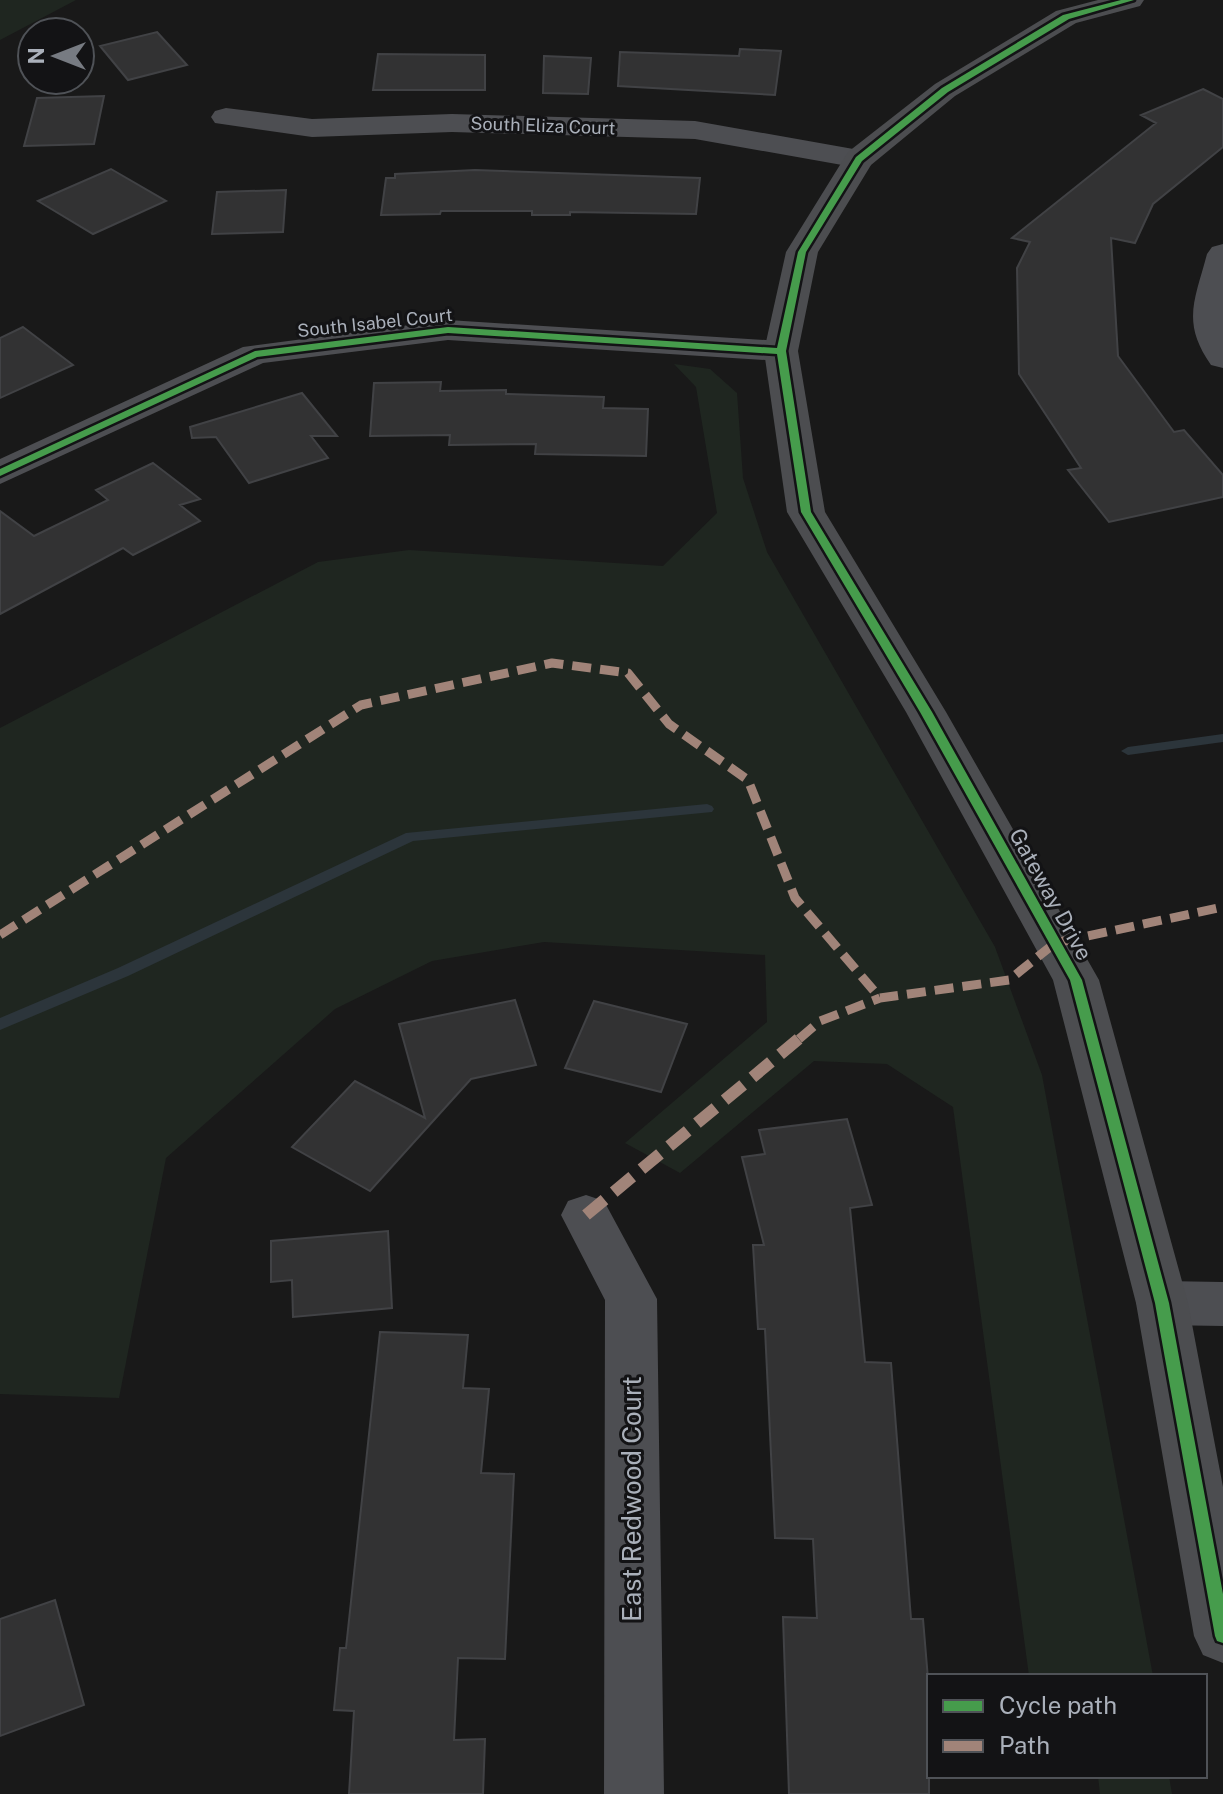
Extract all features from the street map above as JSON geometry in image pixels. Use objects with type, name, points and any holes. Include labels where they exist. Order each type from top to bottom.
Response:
[{"type":"street","points":[[781,351],[802,252],[859,159],[945,90],[1066,17],[1130,0]]},
{"type":"street","name":"South Eliza Court","points":[[226,117],[312,128],[452,123],[695,130],[859,159]]},
{"type":"street","points":[[1223,254],[1207,318],[1223,358]]},
{"type":"street","name":"South Isabel Court","points":[[0,473],[255,354],[448,330],[781,351]]},
{"type":"street","name":"Gateway Drive","points":[[781,351],[806,512],[926,712],[1076,980],[1162,1303],[1223,1636]]},
{"type":"street","name":"East Redwood Court","points":[[586,1215],[631,1299],[634,1794]]},
{"type":"street","points":[[1162,1303],[1223,1304]]},
{"type":"shaded area","points":[[0,0],[76,0],[46,16],[16,16],[16,32],[0,40]]},
{"type":"shaded area","points":[[674,364],[710,369],[737,393],[743,478],[767,552],[995,947],[1042,1075],[1153,1674],[1029,1674],[953,1107],[887,1064],[814,1061],[680,1173],[625,1143],[767,1022],[765,955],[544,942],[432,961],[335,1009],[166,1158],[119,1398],[0,1394],[0,728],[318,562],[409,550],[663,566],[717,513],[696,387]]},
{"type":"shaded area","points":[[1098,1778],[1169,1778],[1172,1794],[1100,1794]]},
{"type":"building","points":[[157,32],[187,65],[128,80],[100,46]]},
{"type":"building","points":[[740,49],[781,51],[775,95],[618,86],[620,52],[739,56]]},
{"type":"building","points":[[378,54],[485,55],[485,90],[373,90]]},
{"type":"building","points":[[544,56],[591,58],[588,94],[543,93]]},
{"type":"building","points":[[1203,89],[1223,99],[1223,147],[1153,204],[1135,243],[1111,238],[1118,356],[1174,432],[1184,430],[1223,475],[1223,497],[1109,522],[1068,470],[1081,468],[1019,374],[1017,268],[1030,242],[1012,238],[1156,123],[1141,115]]},
{"type":"building","points":[[104,96],[94,144],[24,146],[37,98]]},
{"type":"building","points":[[111,169],[166,201],[93,234],[38,201]]},
{"type":"building","points":[[475,170],[700,178],[696,214],[570,212],[570,215],[532,215],[532,211],[441,211],[440,214],[381,215],[386,178],[395,178],[395,174]]},
{"type":"building","points":[[286,190],[283,232],[212,234],[217,192]]},
{"type":"building","points":[[23,327],[73,365],[0,398],[0,338]]},
{"type":"building","points":[[441,382],[440,391],[506,390],[506,394],[604,397],[603,408],[648,409],[646,456],[535,454],[536,444],[449,445],[450,435],[370,436],[374,383]]},
{"type":"building","points":[[302,393],[337,436],[311,436],[328,458],[249,483],[216,437],[192,438],[190,427]]},
{"type":"building","points":[[153,463],[200,499],[180,505],[200,521],[133,555],[123,548],[0,614],[0,511],[34,536],[108,500],[96,490]]},
{"type":"building","points":[[515,1000],[536,1065],[471,1079],[370,1191],[292,1147],[355,1081],[425,1118],[399,1024]]},
{"type":"building","points":[[594,1001],[687,1024],[661,1092],[565,1068]]},
{"type":"building","points":[[847,1119],[872,1205],[850,1208],[865,1362],[891,1363],[911,1619],[923,1619],[928,1674],[929,1794],[789,1794],[783,1617],[817,1618],[813,1539],[775,1538],[765,1329],[758,1329],[753,1245],[764,1245],[742,1157],[765,1154],[759,1130]]},
{"type":"building","points":[[388,1231],[392,1308],[293,1317],[292,1280],[271,1282],[271,1241]]},
{"type":"building","points":[[380,1332],[468,1335],[463,1388],[489,1389],[481,1473],[514,1474],[505,1659],[458,1658],[454,1740],[485,1739],[483,1794],[349,1794],[354,1711],[334,1710],[340,1648],[346,1648]]},
{"type":"building","points":[[55,1600],[84,1705],[0,1736],[0,1619]]},
{"type":"waterway","points":[[1128,751],[1223,738]]},
{"type":"waterway","points":[[0,1024],[123,972],[411,836],[707,809]]},
{"type":"marked path","points":[[0,935],[361,705],[552,663],[628,673],[669,724],[748,780],[795,898],[880,998],[1009,980],[1055,943],[1223,907]]},
{"type":"marked path","points":[[586,1215],[820,1021],[880,998]]},
{"type":"cycle path","points":[[1130,0],[1066,17],[945,90],[859,159],[802,252],[781,351],[806,512],[926,712],[1076,980],[1162,1303],[1223,1636]]},
{"type":"cycle path","points":[[0,473],[255,354],[448,330],[781,351]]}]
